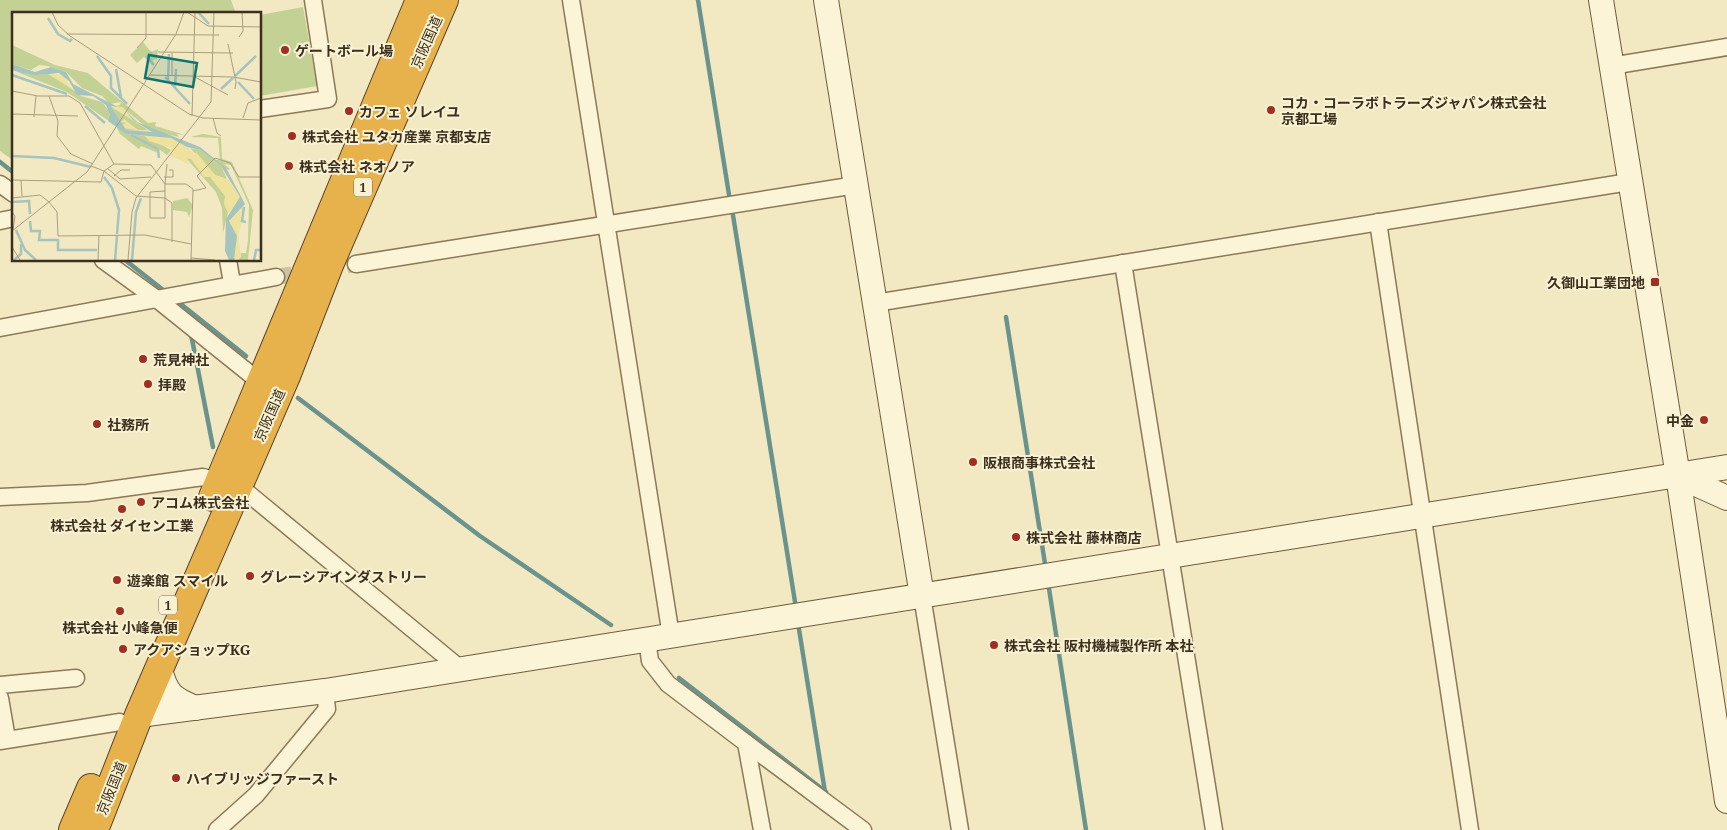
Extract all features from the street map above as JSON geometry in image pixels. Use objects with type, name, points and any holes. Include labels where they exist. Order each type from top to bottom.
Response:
[{"type":"highway","name":"京阪国道","points":[[73,830],[130,718],[228,484],[271,378],[346,159],[420,0]]},
{"type":"highway","name":"京阪国道","points":[[271,378],[329,265],[444,0]]},
{"type":"highway","name":"京阪国道","points":[[94,830],[130,718],[160,670],[228,484]]},
{"type":"street","points":[[261,109],[328,99],[313,0]]},
{"type":"street","points":[[570,0],[671,636]]},
{"type":"street","points":[[826,0],[960,830]]},
{"type":"street","points":[[1601,0],[1678,476],[1725,775],[1727,801]]},
{"type":"street","points":[[1611,66],[1727,47]]},
{"type":"street","points":[[875,303],[1629,182]]},
{"type":"street","points":[[0,184],[12,193]]},
{"type":"street","points":[[356,264],[856,185]]},
{"type":"street","points":[[1378,222],[1470,830]]},
{"type":"street","points":[[104,261],[271,378]]},
{"type":"street","points":[[228,261],[232,284]]},
{"type":"street","points":[[1123,263],[1214,830]]},
{"type":"street","points":[[0,328],[276,277]]},
{"type":"street","points":[[0,698],[4,740],[195,708],[462,670],[1727,467]]},
{"type":"street","points":[[1678,476],[1727,498]]},
{"type":"street","points":[[0,497],[87,493],[203,477],[228,484],[462,670]]},
{"type":"street","points":[[647,640],[650,661],[668,684],[863,830]]},
{"type":"street","points":[[160,670],[165,688],[174,699],[195,708]]},
{"type":"street","points":[[0,684],[76,678]]},
{"type":"street","points":[[217,830],[256,794],[327,709],[325,691]]},
{"type":"street","points":[[746,743],[762,830]]},
{"type":"green space","points":[[0,0],[231,0],[235,12],[12,12],[12,160],[0,151]]},
{"type":"green space","name":"ゲートボール場","points":[[303,7],[317,86],[261,96],[261,15]]},
{"type":"waterway","points":[[698,0],[730,201]]},
{"type":"waterway","points":[[0,162],[12,171]]},
{"type":"waterway","points":[[732,209],[796,608]]},
{"type":"waterway","points":[[126,261],[167,293]]},
{"type":"waterway","points":[[177,301],[246,356]]},
{"type":"waterway","points":[[1006,317],[1046,570]]},
{"type":"waterway","points":[[191,334],[213,447]]},
{"type":"waterway","points":[[298,398],[480,536],[611,625]]},
{"type":"waterway","points":[[1048,582],[1086,830]]},
{"type":"waterway","points":[[798,623],[825,792]]},
{"type":"waterway","points":[[679,678],[826,792]]},
{"type":"tunnel","points":[[276,277],[356,264]]},
{"type":"place","name":"ゲートボール場","points":[[285,50]]},
{"type":"place","name":"コカ・コーラボトラーズジャパン株式会社 京都工場","points":[[1271,110]]},
{"type":"place","name":"カフェ ソレイユ","points":[[349,111]]},
{"type":"place","name":"株式会社 ユタカ産業 京都支店","points":[[292,136]]},
{"type":"place","name":"株式会社 ネオノア","points":[[289,166]]},
{"type":"place","name":"久御山工業団地","points":[[1655,282]]},
{"type":"place","name":"荒見神社","points":[[143,359]]},
{"type":"place","name":"拝殿","points":[[148,384]]},
{"type":"place","name":"中金","points":[[1704,420]]},
{"type":"place","name":"社務所","points":[[97,424]]},
{"type":"place","name":"阪根商事株式会社","points":[[973,462]]},
{"type":"place","name":"アコム株式会社","points":[[141,502]]},
{"type":"place","name":"株式会社 ダイセン工業","points":[[122,509]]},
{"type":"place","name":"株式会社 藤林商店","points":[[1016,537]]},
{"type":"place","name":"グレーシアインダストリー","points":[[250,576]]},
{"type":"place","name":"遊楽館 スマイル","points":[[117,580]]},
{"type":"place","name":"株式会社 小峰急便","points":[[120,611]]},
{"type":"place","name":"株式会社 阪村機械製作所 本社","points":[[994,645]]},
{"type":"place","name":"アクアショップKG","points":[[123,649]]},
{"type":"place","name":"ハイブリッジファースト","points":[[176,778]]}]
